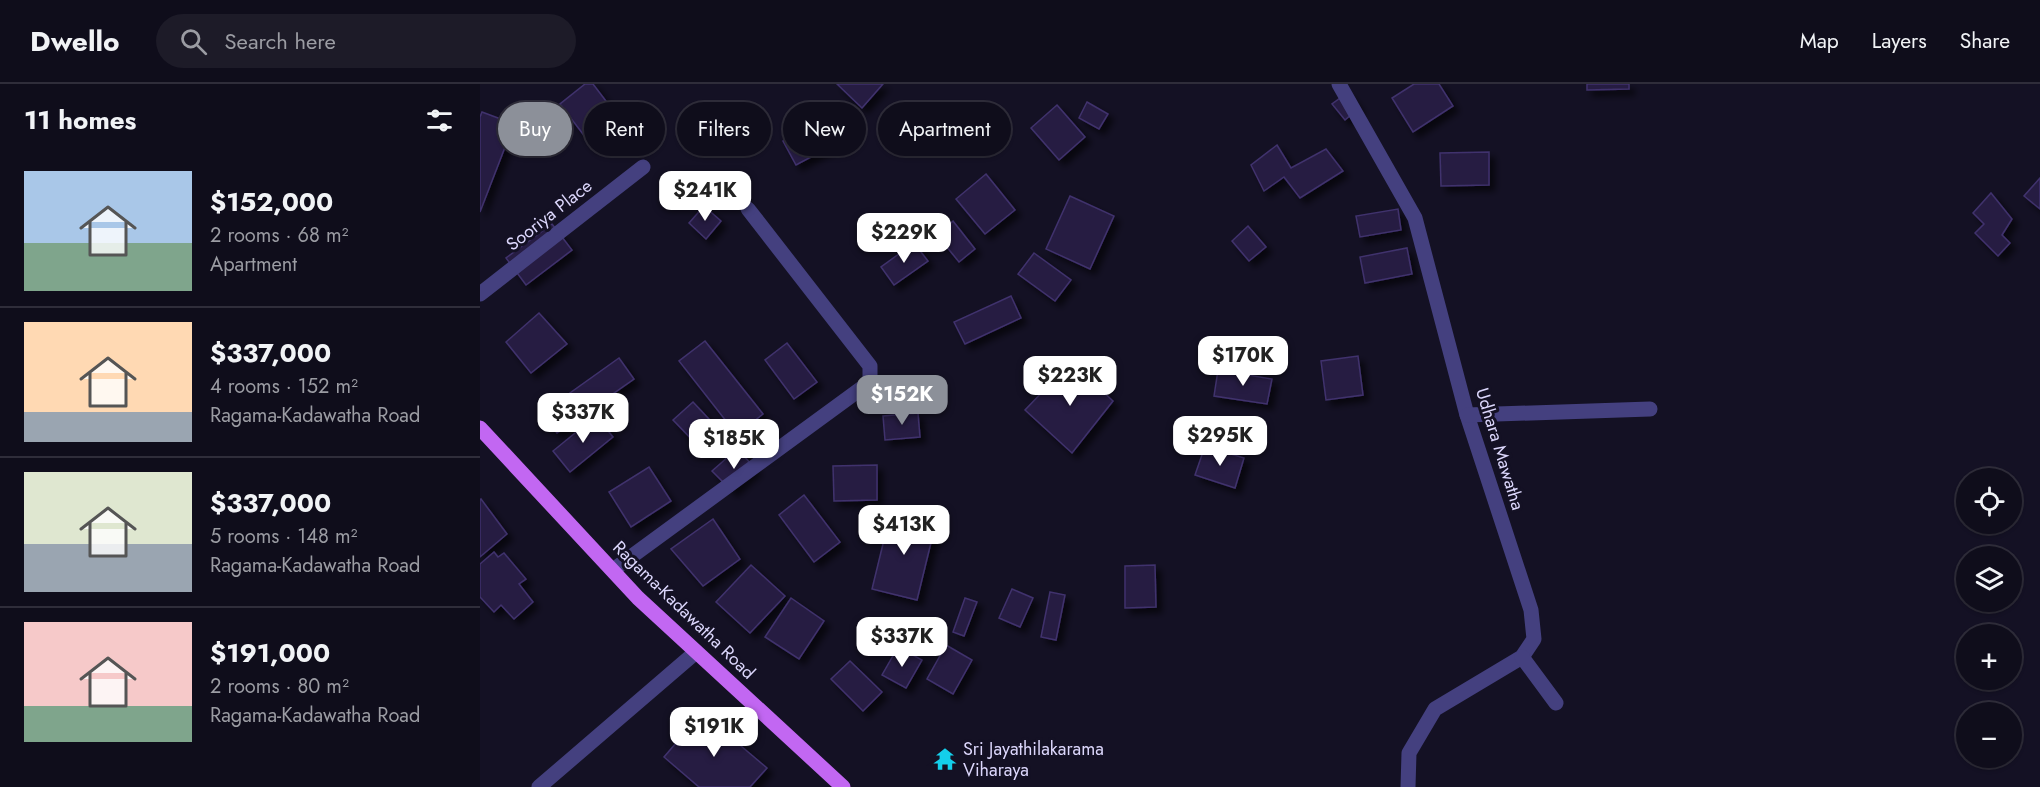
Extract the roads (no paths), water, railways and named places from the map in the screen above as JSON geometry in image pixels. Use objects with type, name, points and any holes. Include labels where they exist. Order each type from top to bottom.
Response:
[{"type":"main road","name":"Ragama-Kadawatha Road","points":[[480,428],[638,598],[843,787]]},
{"type":"street","name":"Udhara Mawatha","points":[[1339,84],[1415,218],[1467,415],[1531,610],[1534,639],[1522,657]]},
{"type":"street","name":"Sooriya Place","points":[[480,294],[643,166]]},
{"type":"street","points":[[612,570],[870,382],[870,366],[747,209]]},
{"type":"street","points":[[1467,415],[1650,409]]},
{"type":"street","points":[[539,787],[696,652]]},
{"type":"street","points":[[1408,787],[1409,753],[1436,709],[1522,657],[1556,703]]},
{"type":"place","name":"Sri Jayathilakarama Viharaya","points":[[945,759]]}]
